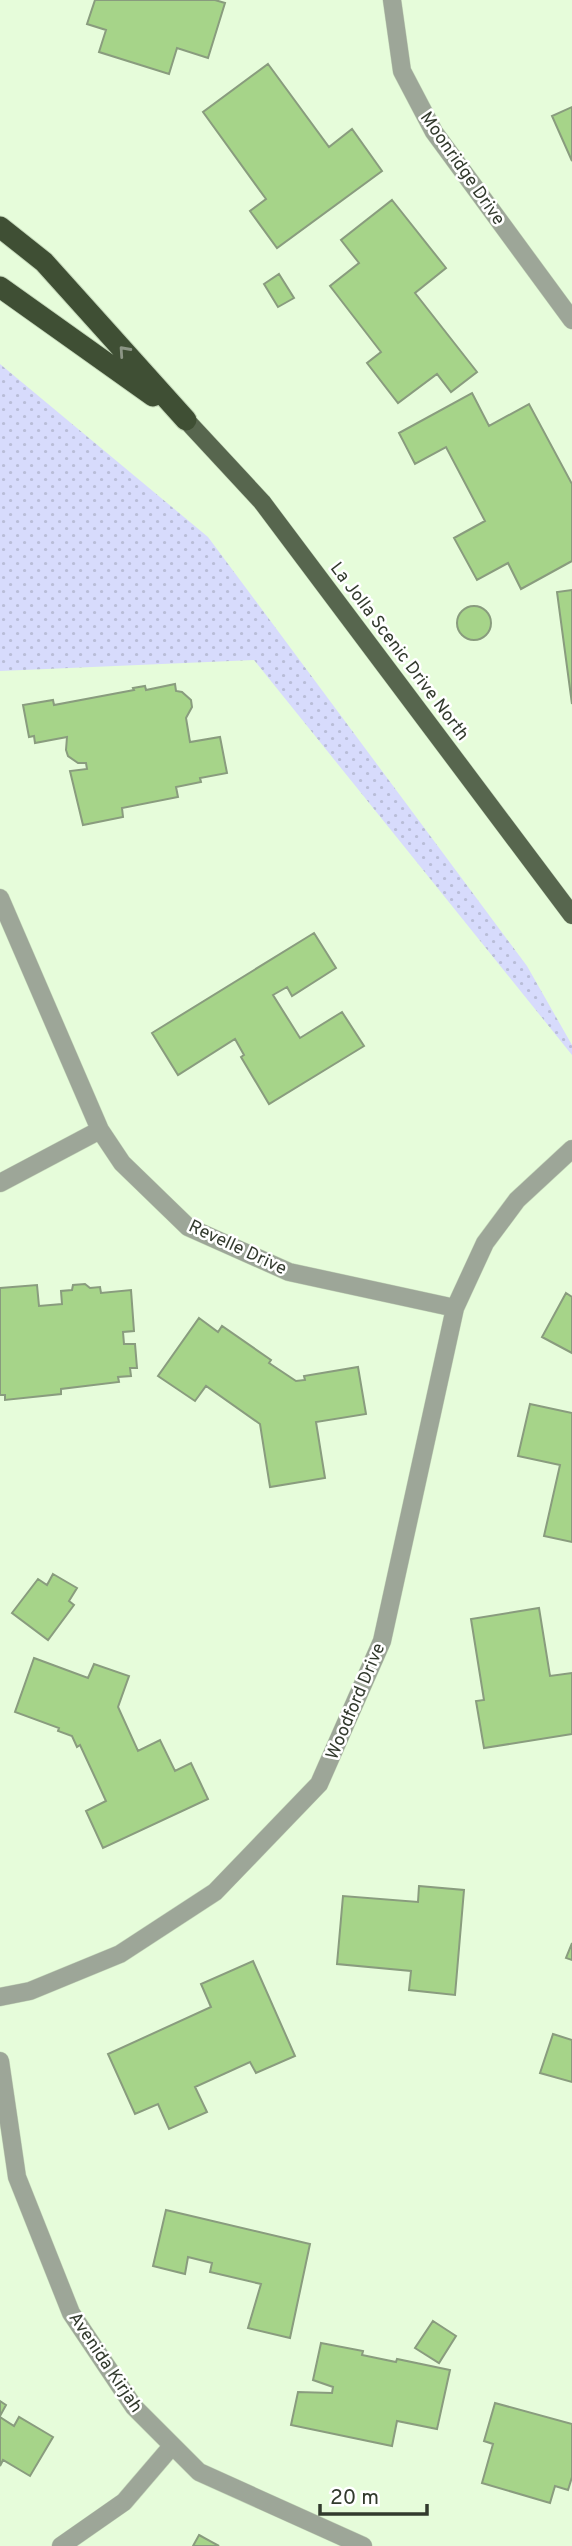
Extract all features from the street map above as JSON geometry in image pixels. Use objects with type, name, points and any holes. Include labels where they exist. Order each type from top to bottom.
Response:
[{"type":"highway","points":[[0,227],[44,262],[186,420]]},
{"type":"highway","points":[[0,287],[186,420]]},
{"type":"main road","name":"La Jolla Scenic Drive North","points":[[186,420],[261,502],[572,915]]},
{"type":"street","name":"Moonridge Drive","points":[[392,0],[402,71],[434,132],[572,320]]},
{"type":"street","name":"Revelle Drive","points":[[0,898],[100,1130],[122,1163],[188,1227],[289,1272],[455,1308]]},
{"type":"street","points":[[0,1183],[100,1130]]},
{"type":"street","name":"Woodford Drive","points":[[0,1997],[30,1991],[120,1954],[205,1899],[215,1892],[319,1784],[382,1641],[455,1308],[485,1243],[517,1200],[572,1149]]},
{"type":"street","name":"Avenida Kirjah","points":[[0,2061],[17,2177],[71,2313],[134,2407],[200,2472],[363,2546]]},
{"type":"street","points":[[61,2546],[124,2502],[172,2446]]},
{"type":"shaded area","points":[[0,364],[208,537],[527,966],[572,1045],[572,1055],[254,660],[0,671]]},
{"type":"building","points":[[95,0],[215,0],[225,3],[208,58],[177,48],[169,74],[99,52],[106,30],[87,24]]},
{"type":"building","points":[[268,64],[329,147],[352,129],[382,171],[277,248],[250,211],[266,199],[203,112]]},
{"type":"building","points":[[572,107],[572,161],[552,116]]},
{"type":"building","points":[[392,200],[446,268],[415,293],[477,372],[451,392],[437,374],[398,403],[367,363],[381,352],[330,286],[359,263],[341,240]]},
{"type":"building","points":[[279,274],[294,298],[278,307],[264,284]]},
{"type":"building","points":[[472,393],[489,426],[529,404],[572,484],[572,561],[521,589],[508,563],[477,580],[454,538],[485,521],[446,447],[415,464],[399,433]]},
{"type":"building","points":[[572,590],[572,704],[557,592]]},
{"type":"building","points":[[474,606],[486,611],[491,623],[486,635],[474,640],[462,635],[457,623],[462,611]]},
{"type":"building","points":[[175,684],[176,691],[182,692],[191,700],[192,707],[186,718],[190,742],[220,737],[227,773],[200,778],[201,782],[176,787],[178,797],[122,808],[123,817],[83,825],[70,771],[87,769],[86,763],[78,763],[68,756],[67,737],[35,743],[34,736],[29,737],[23,705],[53,700],[54,705],[134,690],[133,688],[145,686],[146,690]]},
{"type":"building","points":[[314,933],[336,968],[292,996],[287,987],[273,995],[300,1038],[342,1012],[364,1046],[269,1104],[241,1057],[244,1055],[235,1039],[178,1075],[152,1033]]},
{"type":"building","points":[[85,1284],[90,1288],[100,1287],[101,1293],[131,1290],[134,1331],[123,1332],[124,1344],[135,1344],[137,1368],[130,1368],[131,1376],[118,1377],[119,1382],[61,1389],[61,1394],[5,1400],[5,1395],[0,1395],[0,1288],[37,1285],[39,1306],[62,1304],[61,1291],[72,1290],[73,1285]]},
{"type":"building","points":[[566,1293],[572,1297],[572,1353],[542,1337]]},
{"type":"building","points":[[199,1318],[218,1332],[222,1326],[296,1381],[305,1380],[304,1376],[358,1367],[366,1414],[316,1422],[325,1478],[270,1487],[260,1424],[206,1386],[195,1401],[158,1376]]},
{"type":"building","points":[[530,1404],[572,1413],[572,1542],[544,1536],[560,1465],[518,1456]]},
{"type":"building","points":[[53,1574],[77,1588],[69,1601],[74,1605],[48,1640],[12,1613],[38,1579],[47,1585]]},
{"type":"building","points":[[539,1608],[550,1676],[572,1673],[572,1734],[484,1748],[476,1701],[484,1700],[471,1619]]},
{"type":"building","points":[[34,1658],[88,1678],[94,1664],[129,1676],[118,1707],[138,1751],[160,1740],[175,1771],[191,1763],[208,1799],[103,1848],[86,1811],[106,1801],[80,1745],[77,1747],[72,1736],[58,1731],[59,1728],[15,1712]]},
{"type":"building","points":[[419,1886],[464,1890],[455,1995],[409,1990],[411,1971],[337,1964],[343,1896],[418,1902]]},
{"type":"building","points":[[572,1943],[572,1960],[566,1958]]},
{"type":"building","points":[[253,1961],[295,2056],[256,2073],[250,2062],[195,2087],[207,2112],[169,2129],[158,2104],[135,2114],[108,2054],[211,2007],[201,1984]]},
{"type":"building","points":[[553,2034],[572,2040],[572,2082],[540,2073]]},
{"type":"building","points":[[166,2210],[310,2244],[290,2338],[248,2328],[261,2284],[210,2272],[212,2263],[188,2257],[185,2274],[153,2266]]},
{"type":"building","points":[[433,2321],[456,2336],[439,2363],[415,2348]]},
{"type":"building","points":[[321,2343],[363,2351],[362,2355],[450,2370],[437,2429],[397,2421],[392,2446],[291,2425],[298,2392],[332,2393],[333,2387],[313,2380]]},
{"type":"building","points":[[0,2401],[6,2405],[0,2416]]},
{"type":"building","points":[[495,2403],[572,2424],[572,2477],[568,2490],[555,2486],[550,2503],[482,2483],[493,2444],[484,2441]]},
{"type":"building","points":[[0,2417],[14,2426],[19,2417],[53,2437],[30,2476],[3,2460],[0,2466]]},
{"type":"building","points":[[199,2535],[219,2546],[193,2546]]}]
